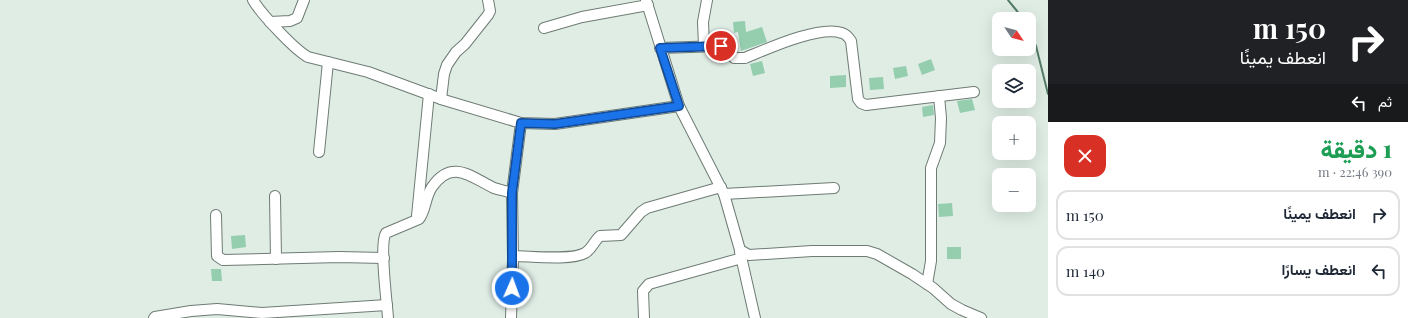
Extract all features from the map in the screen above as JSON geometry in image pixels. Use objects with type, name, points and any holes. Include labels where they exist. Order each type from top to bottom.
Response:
[{"type":"street","points":[[253,0],[259,10],[270,22],[304,55],[308,57],[368,72],[441,99],[521,123],[555,124],[679,106]]},
{"type":"street","points":[[270,22],[290,21],[297,18],[304,0]]},
{"type":"street","points":[[441,99],[444,74],[447,65],[456,52],[465,44],[488,15],[490,11],[488,0]]},
{"type":"street","points":[[704,46],[703,22],[707,0]]},
{"type":"street","points":[[544,28],[647,2],[679,106],[722,190],[741,254],[755,318]]},
{"type":"street","points":[[660,48],[721,46],[726,48],[734,58],[739,59],[745,58],[794,38],[826,32],[842,33],[851,41],[858,99],[861,103],[866,105],[974,92]]},
{"type":"street","points":[[319,152],[328,62]]},
{"type":"street","points":[[416,220],[429,94]]},
{"type":"street","points":[[927,284],[931,262],[931,168],[940,143],[941,118],[939,96]]},
{"type":"street","points":[[511,318],[513,256],[512,193],[521,123]]},
{"type":"street","points":[[388,318],[384,237],[386,233],[416,220],[421,216],[428,194],[439,179],[447,174],[462,171],[495,188],[512,193]]},
{"type":"street","points":[[513,256],[579,256],[590,249],[600,236],[621,235],[641,212],[647,208],[722,190],[834,188]]},
{"type":"street","points":[[275,196],[276,259]]},
{"type":"street","points":[[216,214],[217,256],[219,258],[228,260],[339,257],[384,258]]},
{"type":"street","points":[[644,318],[643,291],[649,284],[741,254],[749,255],[812,251],[867,251],[877,254],[912,274],[927,284],[951,304],[981,318]]},
{"type":"street","points":[[154,318],[191,311],[218,314],[262,313],[387,305]]},
{"type":"building","points":[[745,21],[746,32],[762,27],[767,42],[741,51],[738,32],[734,33],[733,22]]},
{"type":"building","points":[[931,59],[935,70],[922,75],[918,64]]},
{"type":"building","points":[[762,61],[765,73],[753,76],[750,64]]},
{"type":"building","points":[[906,66],[908,76],[895,79],[893,68]]},
{"type":"building","points":[[846,75],[846,87],[830,88],[830,76]]},
{"type":"building","points":[[883,77],[884,89],[870,90],[869,78]]},
{"type":"building","points":[[972,99],[975,110],[960,113],[957,101]]},
{"type":"building","points":[[933,105],[934,115],[923,117],[922,107]]},
{"type":"building","points":[[952,203],[953,216],[939,217],[938,204]]},
{"type":"building","points":[[245,235],[246,247],[232,249],[231,236]]},
{"type":"building","points":[[947,247],[961,247],[961,259],[947,259]]},
{"type":"building","points":[[211,269],[221,269],[222,281],[212,281]]},
{"type":"waterway","points":[[1008,0],[1018,12]]},
{"type":"waterway","points":[[1036,46],[1048,94]]},
{"type":"route","points":[[512,288],[512,193],[521,123],[555,124],[679,106],[660,48],[721,46]]}]
